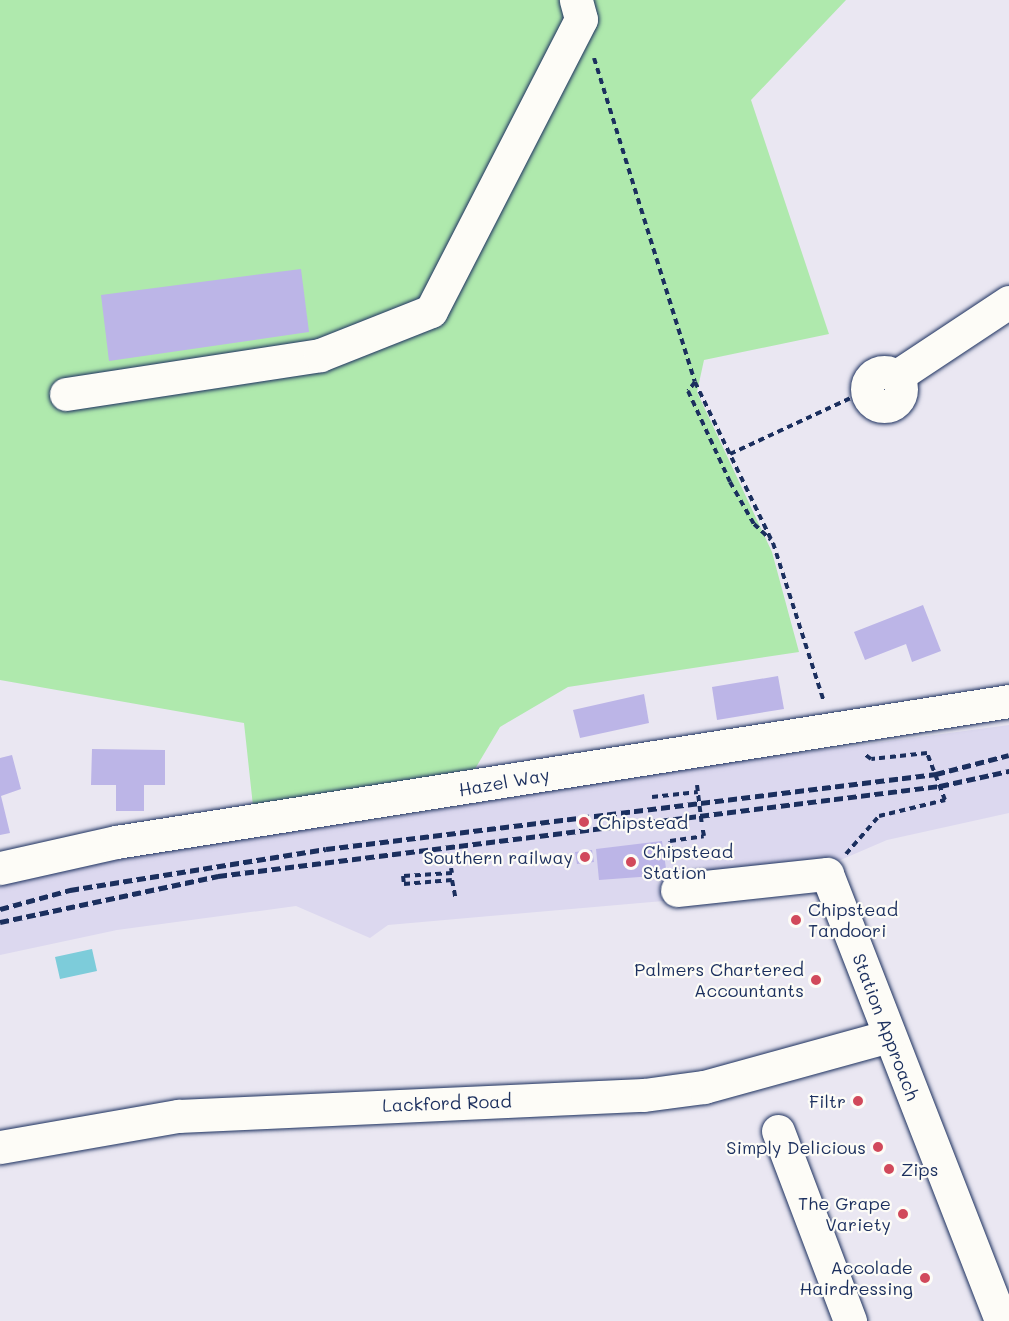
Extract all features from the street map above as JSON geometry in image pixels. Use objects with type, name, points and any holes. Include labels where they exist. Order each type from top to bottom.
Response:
[{"type":"street","points":[[66,394],[320,355],[431,310],[579,9]]},
{"type":"street","points":[[866,391],[870,377],[883,371],[897,376],[1009,302]]},
{"type":"street","name":"Hazel Way","points":[[0,868],[116,842],[1009,701]]},
{"type":"street","points":[[677,890],[817,875]]},
{"type":"street","name":"Station Approach","points":[[817,875],[878,1039],[1001,1321]]},
{"type":"street","points":[[878,1039],[982,1321]]},
{"type":"street","name":"Lackford Road","points":[[0,1147],[178,1116],[645,1095],[704,1087],[878,1039]]},
{"type":"street","points":[[778,1131],[850,1321]]},
{"type":"path","points":[[579,9],[694,382],[773,543],[832,728],[871,759],[927,753],[945,800],[879,816],[817,875]]},
{"type":"path","points":[[694,382],[688,392],[730,482],[754,524],[773,543]]},
{"type":"path","points":[[730,454],[866,391]]},
{"type":"path","points":[[669,841],[704,836],[697,785]]},
{"type":"path","points":[[652,797],[698,792]]},
{"type":"path","points":[[451,868],[452,873],[403,876],[404,884],[452,880],[456,900]]},
{"type":"shaded area","points":[[1009,725],[1009,813],[887,840],[766,892],[388,925],[370,938],[296,906],[117,930],[0,955],[0,882],[248,833],[373,821],[665,771]]},
{"type":"green space","points":[[0,0],[846,0],[751,100],[829,334],[704,360],[697,392],[772,552],[799,652],[568,687],[500,727],[475,769],[253,806],[244,723],[0,680]]},
{"type":"water","points":[[92,949],[97,971],[60,979],[55,957]]},
{"type":"building","points":[[301,269],[309,332],[109,361],[101,295]]},
{"type":"building","points":[[923,605],[941,651],[912,662],[906,644],[865,660],[854,632]]},
{"type":"building","points":[[778,676],[784,709],[717,720],[712,687]]},
{"type":"building","points":[[644,694],[649,723],[580,738],[573,710]]},
{"type":"building","points":[[92,749],[165,750],[165,785],[144,785],[144,811],[116,811],[116,785],[91,785]]},
{"type":"building","points":[[12,755],[21,789],[1,796],[10,833],[0,835],[0,758]]},
{"type":"building","name":"Chipstead Station","points":[[662,841],[667,875],[599,880],[596,849]]},
{"type":"building","name":"Southern railway","points":[[592,850],[594,862],[577,864],[575,852]]},
{"type":"building","points":[[479,858],[480,862],[462,865],[461,861]]},
{"type":"railway","points":[[0,909],[70,890],[326,849],[936,774],[1009,755]]},
{"type":"railway","points":[[0,922],[218,876],[940,786],[1009,771]]},
{"type":"place","name":"Chipstead","points":[[584,822]]},
{"type":"place","name":"Southern railway","points":[[585,857]]},
{"type":"place","name":"Chipstead Station","points":[[631,862]]},
{"type":"place","name":"Chipstead Tandoori","points":[[796,920]]},
{"type":"place","name":"Palmers Chartered Accountants","points":[[816,980]]},
{"type":"place","name":"Filtr","points":[[858,1101]]},
{"type":"place","name":"Simply Delicious","points":[[878,1147]]},
{"type":"place","name":"Zips","points":[[889,1169]]},
{"type":"place","name":"The Grape Variety","points":[[903,1214]]},
{"type":"place","name":"Accolade Hairdressing","points":[[925,1278]]}]
